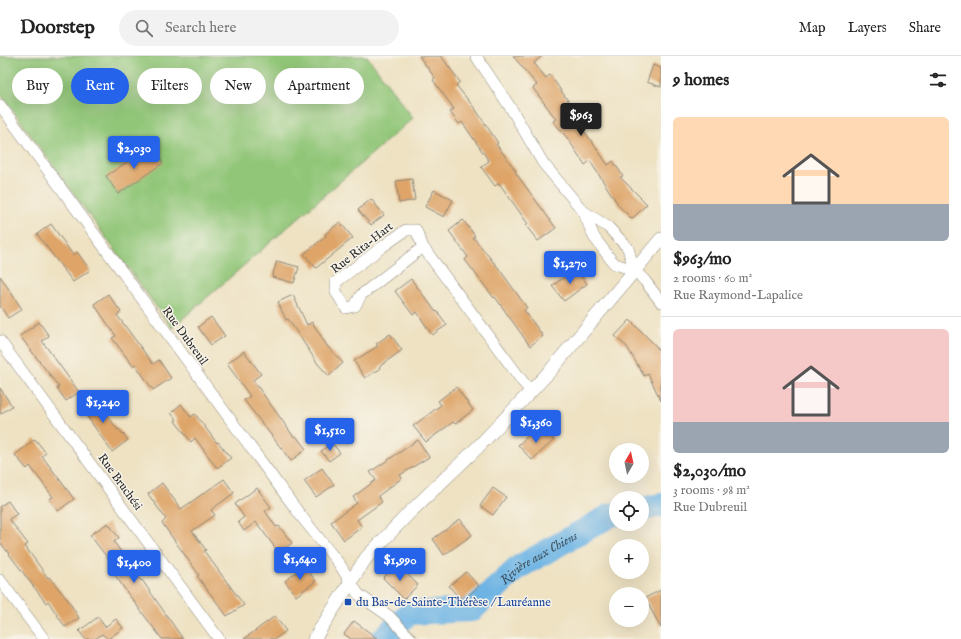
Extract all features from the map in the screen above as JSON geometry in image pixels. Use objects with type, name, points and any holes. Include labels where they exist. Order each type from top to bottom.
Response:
[{"type":"street","points":[[476,56],[512,110],[544,163],[583,211],[594,237],[612,261],[615,264],[634,270],[645,281],[661,302]]},
{"type":"street","name":"Rue Dubreuil","points":[[0,105],[301,516],[340,565],[358,594],[389,616],[410,638]]},
{"type":"street","points":[[583,211],[608,227],[628,248],[634,270]]},
{"type":"street","name":"Rue Rita-Hart","points":[[423,247],[361,295],[355,306],[346,308],[336,292],[336,282],[382,246],[406,230],[416,230],[423,247],[531,391]]},
{"type":"street","points":[[314,639],[366,558],[483,443],[531,391],[661,239]]},
{"type":"street","name":"Rue Bruchési","points":[[0,341],[219,639]]},
{"type":"street","points":[[0,580],[44,639]]},
{"type":"green space","points":[[0,56],[367,56],[413,118],[172,328],[0,93]]},
{"type":"building","points":[[419,56],[441,56],[460,82],[456,85],[476,110],[498,143],[496,144],[556,228],[538,241],[526,226],[528,224],[499,183],[495,186],[481,167],[489,161],[462,122],[459,124],[450,112],[454,109],[433,80],[435,78]]},
{"type":"building","points":[[513,56],[542,56],[534,63],[546,78],[550,75],[581,119],[578,122],[608,165],[613,161],[623,176],[620,177],[647,204],[632,219],[619,206],[590,161],[585,165],[568,139],[553,121],[556,119],[533,88],[537,85]]},
{"type":"building","points":[[653,65],[661,68],[661,87],[647,82]]},
{"type":"building","points":[[152,146],[163,163],[118,194],[106,176]]},
{"type":"building","points":[[412,179],[415,200],[399,203],[396,181]]},
{"type":"building","points":[[434,190],[453,200],[444,217],[425,207]]},
{"type":"building","points":[[371,199],[384,215],[371,225],[358,210]]},
{"type":"building","points":[[463,220],[475,236],[473,237],[500,270],[527,308],[524,310],[543,336],[530,346],[495,297],[494,298],[465,260],[468,257],[449,231]]},
{"type":"building","points":[[340,222],[353,238],[316,268],[304,254]]},
{"type":"building","points":[[51,224],[73,255],[77,252],[90,270],[73,282],[37,234]]},
{"type":"building","points":[[277,261],[299,267],[294,283],[272,277]]},
{"type":"building","points":[[576,269],[587,284],[564,301],[552,286]]},
{"type":"building","points":[[0,276],[22,309],[8,318],[0,306]]},
{"type":"building","points":[[411,279],[447,325],[432,335],[417,312],[413,315],[395,291]]},
{"type":"building","points":[[108,294],[121,312],[117,315],[153,364],[159,360],[171,378],[153,390],[135,364],[133,366],[112,338],[116,336],[94,304]]},
{"type":"building","points":[[293,295],[307,325],[312,322],[327,346],[343,363],[329,376],[318,364],[288,319],[286,320],[278,302]]},
{"type":"building","points":[[211,317],[225,336],[211,345],[198,327]]},
{"type":"building","points":[[630,320],[656,346],[661,354],[661,401],[648,374],[644,376],[627,347],[615,336]]},
{"type":"building","points":[[39,322],[49,336],[42,341],[79,392],[66,401],[57,388],[59,387],[20,336]]},
{"type":"building","points":[[390,334],[402,350],[379,367],[380,369],[365,378],[354,361],[378,346],[376,344]]},
{"type":"building","points":[[244,351],[261,374],[253,380],[294,437],[296,436],[306,449],[291,461],[244,400],[250,396],[227,364]]},
{"type":"building","points":[[456,387],[473,410],[455,424],[453,422],[426,442],[413,426],[441,405],[438,401]]},
{"type":"building","points":[[0,388],[12,406],[0,414]]},
{"type":"building","points":[[92,395],[118,430],[119,429],[128,440],[112,452],[79,405]]},
{"type":"building","points":[[181,404],[191,417],[195,414],[217,443],[218,442],[231,458],[217,468],[195,438],[191,442],[175,421],[177,420],[171,413]]},
{"type":"building","points":[[546,430],[554,440],[532,460],[518,445],[533,431],[538,437]]},
{"type":"building","points":[[35,439],[46,453],[42,456],[74,499],[58,511],[49,499],[53,497],[30,466],[27,469],[15,455]]},
{"type":"building","points":[[418,440],[429,457],[400,475],[402,478],[378,496],[382,502],[357,520],[362,527],[344,540],[331,522],[357,503],[353,497],[376,480],[370,472]]},
{"type":"building","points":[[332,443],[340,453],[329,461],[321,451]]},
{"type":"building","points":[[322,468],[334,485],[316,497],[304,481]]},
{"type":"building","points":[[224,479],[234,493],[211,510],[215,515],[192,531],[206,550],[204,551],[244,605],[227,616],[197,576],[199,575],[162,523],[166,519],[148,494],[162,483],[181,509]]},
{"type":"building","points":[[257,488],[271,507],[265,511],[276,527],[279,526],[292,543],[279,553],[256,522],[244,531],[238,522],[244,517],[235,504]]},
{"type":"building","points":[[493,488],[506,497],[493,515],[480,506]]},
{"type":"building","points":[[8,501],[17,514],[9,519],[28,544],[25,546],[48,578],[49,577],[68,600],[79,618],[65,627],[48,601],[46,603],[0,542],[0,506]]},
{"type":"building","points":[[460,519],[472,535],[444,555],[433,539]]},
{"type":"building","points":[[108,523],[119,538],[114,542],[183,639],[162,639],[109,566],[112,564],[90,535]]},
{"type":"building","points":[[397,564],[418,585],[404,599],[383,578]]},
{"type":"building","points":[[304,566],[316,581],[296,596],[285,581]]},
{"type":"building","points":[[466,572],[479,586],[462,601],[449,586]]},
{"type":"building","points":[[661,590],[661,628],[649,606],[649,596]]},
{"type":"building","points":[[275,616],[286,631],[275,639],[244,639]]},
{"type":"building","points":[[98,617],[105,627],[116,619],[123,628],[108,639],[102,634],[95,639],[85,639],[79,631]]},
{"type":"building","points":[[354,621],[378,639],[351,639],[344,634]]},
{"type":"waterway","name":"Rivière aux Chiens","points":[[649,508],[661,505]]},
{"type":"waterway","name":"Rivière aux Chiens","points":[[383,639],[409,613],[472,610],[519,567],[609,516]]},
{"type":"place","name":"du Bas-de-Sainte-Thérèse / Lauréanne","points":[[348,602]]}]
